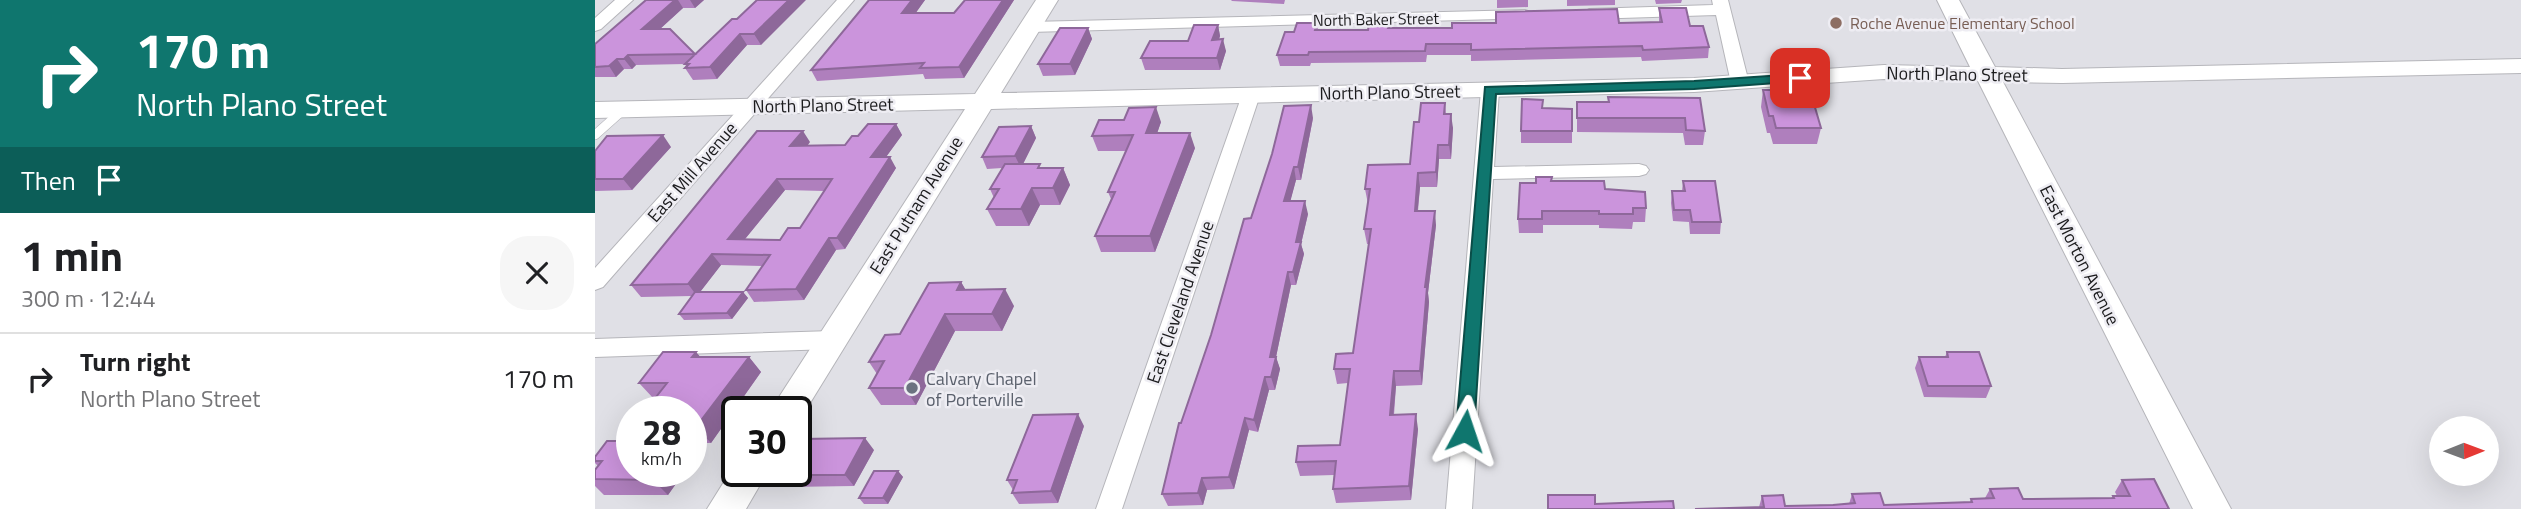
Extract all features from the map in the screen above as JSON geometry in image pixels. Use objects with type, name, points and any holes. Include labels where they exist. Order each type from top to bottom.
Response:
[{"type":"main road","name":"East Putnam Avenue","points":[[797,396],[1047,0]]},
{"type":"main road","name":"East Morton Avenue","points":[[1948,0],[2212,509]]},
{"type":"main road","name":"North Plano Street","points":[[595,110],[1740,83],[1884,72],[2062,76],[2521,66]]},
{"type":"main road","points":[[726,509],[740,487]]},
{"type":"street","points":[[595,26],[625,0]]},
{"type":"street","name":"East Mill Avenue","points":[[595,282],[846,0]]},
{"type":"street","points":[[1570,14],[1721,5],[1740,83]]},
{"type":"street","name":"North Baker Street","points":[[1030,27],[1543,15]]},
{"type":"street","points":[[1459,509],[1486,173],[1490,90]]},
{"type":"street","name":"East Cleveland Avenue","points":[[1109,509],[1251,95]]},
{"type":"street","points":[[1486,173],[1640,170]]},
{"type":"street","points":[[595,348],[832,340]]},
{"type":"lane","points":[[595,135],[623,110]]},
{"type":"building","points":[[646,0],[675,0],[642,29],[670,29],[695,54],[628,55],[609,66],[595,67],[595,44]]},
{"type":"building","points":[[757,0],[789,0],[754,34],[740,34],[710,67],[685,68],[689,64],[685,64],[732,19],[737,19]]},
{"type":"building","points":[[869,0],[912,0],[902,13],[954,13],[965,0],[1003,0],[959,67],[920,68],[924,63],[811,70]]},
{"type":"building","points":[[1659,8],[1686,8],[1690,26],[1703,26],[1709,47],[1643,50],[1642,46],[1471,50],[1471,44],[1426,44],[1425,51],[1309,52],[1308,55],[1277,55],[1285,32],[1294,32],[1297,23],[1317,23],[1315,30],[1368,30],[1369,24],[1389,24],[1388,28],[1452,28],[1452,23],[1496,23],[1496,12],[1617,9],[1619,23],[1662,22]]},
{"type":"building","points":[[1194,25],[1218,25],[1212,40],[1223,39],[1217,58],[1141,58],[1150,41],[1188,41]]},
{"type":"building","points":[[1060,28],[1088,28],[1070,64],[1038,64]]},
{"type":"building","points":[[1763,90],[1800,90],[1804,104],[1814,104],[1821,128],[1776,128],[1773,116],[1769,116]]},
{"type":"building","points":[[1608,97],[1700,98],[1705,131],[1686,130],[1685,118],[1577,118],[1577,102],[1609,102]]},
{"type":"building","points":[[1522,99],[1543,100],[1542,108],[1572,109],[1572,131],[1521,131]]},
{"type":"building","points":[[1421,103],[1445,103],[1444,114],[1451,114],[1449,145],[1438,145],[1436,172],[1418,173],[1415,211],[1435,211],[1425,287],[1420,371],[1394,371],[1390,415],[1416,414],[1409,486],[1333,489],[1336,461],[1296,462],[1298,446],[1340,445],[1350,369],[1334,369],[1336,354],[1353,353],[1371,229],[1364,229],[1370,189],[1365,189],[1368,165],[1410,164],[1414,122],[1419,122]]},
{"type":"building","points":[[1311,105],[1298,167],[1294,167],[1284,201],[1305,201],[1296,242],[1301,242],[1293,272],[1288,272],[1270,357],[1276,357],[1271,377],[1265,377],[1254,420],[1245,418],[1229,477],[1202,478],[1198,493],[1162,494],[1179,423],[1211,335],[1244,219],[1251,218],[1284,106]]},
{"type":"building","points":[[1156,107],[1146,133],[1190,133],[1150,236],[1095,236],[1115,192],[1108,192],[1133,135],[1092,136],[1099,120],[1124,120],[1129,108]]},
{"type":"building","points":[[868,124],[896,124],[871,157],[890,157],[837,238],[829,238],[796,289],[746,290],[770,255],[712,254],[688,284],[631,285],[757,131],[803,131],[790,146],[845,145],[852,136],[858,136]],"holes":[[[777,179],[832,179],[800,228],[788,228],[780,240],[728,239]]]},
{"type":"building","points":[[1031,126],[1015,156],[982,157],[999,127]]},
{"type":"building","points":[[663,135],[623,179],[595,179],[595,151],[607,136]]},
{"type":"building","points":[[1005,164],[1040,164],[1038,168],[1063,168],[1053,188],[1032,188],[1021,209],[987,209],[999,189],[990,189]]},
{"type":"building","points":[[1536,177],[1552,177],[1551,181],[1604,181],[1605,189],[1645,192],[1646,208],[1633,208],[1633,214],[1542,211],[1542,219],[1518,219],[1520,183],[1536,183]]},
{"type":"building","points":[[1683,181],[1715,181],[1721,222],[1692,222],[1690,210],[1674,210],[1672,191],[1685,191]]},
{"type":"building","points":[[961,282],[957,290],[1005,289],[992,314],[945,314],[905,388],[869,388],[884,361],[869,362],[885,335],[900,334],[929,283]]},
{"type":"building","points":[[695,292],[743,292],[727,313],[679,314]]},
{"type":"building","points":[[663,352],[696,352],[692,357],[749,357],[707,412],[707,396],[657,396],[667,383],[639,383]]},
{"type":"building","points":[[1947,352],[1979,352],[1991,386],[1928,386],[1919,357],[1948,357]]},
{"type":"building","points":[[1078,414],[1051,491],[1012,493],[1017,480],[1007,480],[1033,415]]},
{"type":"building","points":[[865,438],[845,475],[812,475],[812,439]]},
{"type":"building","points":[[607,441],[616,441],[616,479],[595,479],[595,470],[602,461],[595,461],[595,457]]},
{"type":"building","points":[[874,471],[898,471],[883,498],[859,498]]},
{"type":"building","points":[[2154,479],[2169,509],[1695,509],[1764,507],[1762,496],[1783,495],[1785,506],[1855,503],[1852,494],[1880,493],[1884,505],[1972,502],[1971,499],[1994,498],[1990,489],[2018,488],[2023,499],[2114,498],[2113,496],[2130,496],[2122,480]]},
{"type":"building","points":[[1548,495],[1595,495],[1595,504],[1673,501],[1674,509],[1548,509]]},
{"type":"place","name":"Roche Avenue Elementary School","points":[[1836,23]]},
{"type":"place","name":"Calvary Chapel of Porterville","points":[[912,388]]},
{"type":"route","points":[[1465,431],[1490,90],[1694,85],[1800,78]]}]
